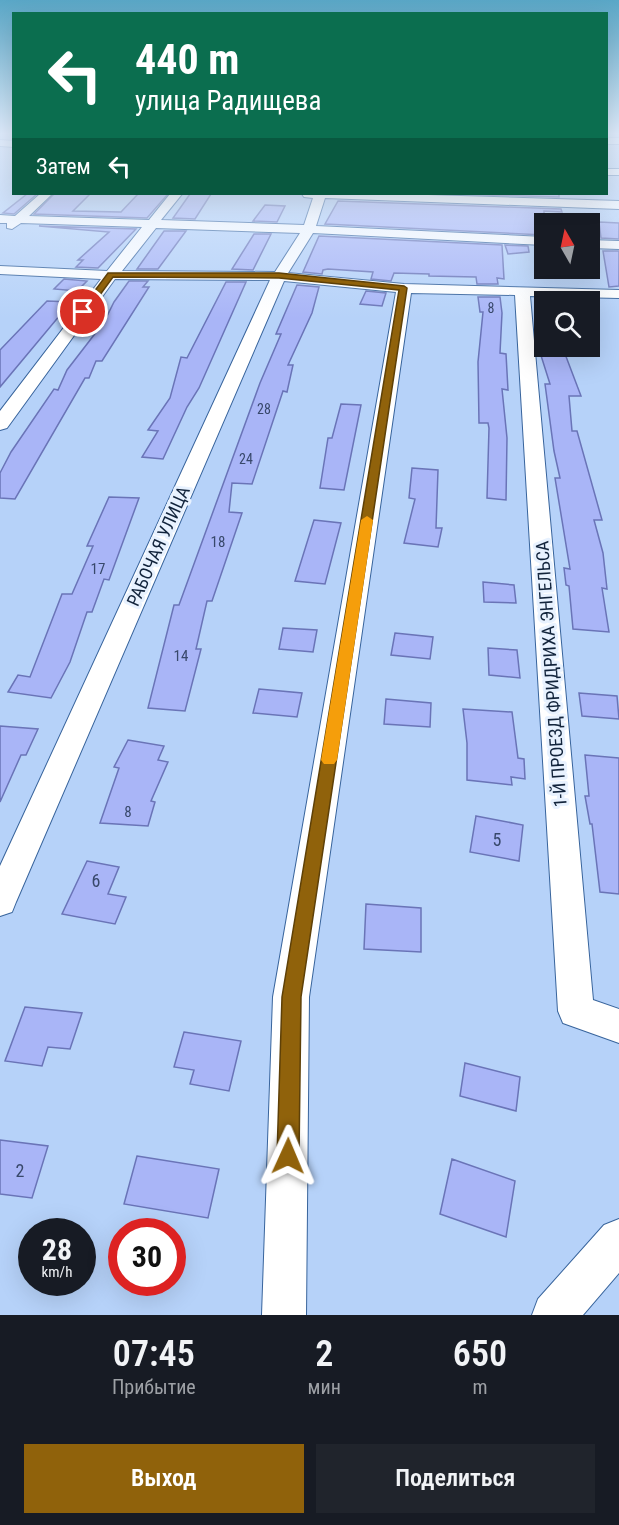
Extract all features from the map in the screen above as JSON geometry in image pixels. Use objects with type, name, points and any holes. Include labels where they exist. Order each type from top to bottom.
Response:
[{"type":"street","points":[[0,234],[45,195]]},
{"type":"street","points":[[0,424],[111,275],[175,195]]},
{"type":"street","name":"РАБОЧАЯ УЛИЦА","points":[[0,902],[279,276],[309,229],[320,195]]},
{"type":"street","points":[[357,195],[619,205]]},
{"type":"street","points":[[0,219],[309,229],[534,241]]},
{"type":"street","points":[[600,245],[619,246]]},
{"type":"street","points":[[0,270],[111,275],[279,276],[404,288],[619,294]]},
{"type":"street","points":[[284,1315],[291,997],[404,288]]},
{"type":"street","name":"1-Й ПРОЕЗД ФРИДРИХА ЭНГЕЛЬСА","points":[[522,292],[576,1011],[619,1026]]},
{"type":"street","points":[[554,1315],[619,1240]]},
{"type":"building","points":[[25,195],[35,195],[14,214],[3,213]]},
{"type":"building","points":[[53,195],[89,195],[73,211],[121,212],[137,195],[167,195],[147,218],[34,214]]},
{"type":"building","points":[[189,195],[210,195],[195,219],[173,218]]},
{"type":"building","points":[[500,195],[559,195],[559,197]]},
{"type":"building","points":[[338,201],[561,209],[562,212],[534,213],[534,234],[325,224]]},
{"type":"building","points":[[265,205],[285,206],[277,222],[253,221]]},
{"type":"building","points":[[600,222],[619,223],[619,239],[601,238]]},
{"type":"building","points":[[39,226],[136,229],[98,268],[76,267],[83,260],[78,260],[109,232]]},
{"type":"building","points":[[164,231],[186,231],[158,269],[137,269]]},
{"type":"building","points":[[254,234],[271,234],[253,270],[232,269]]},
{"type":"building","points":[[319,236],[502,245],[504,279],[497,278],[498,284],[477,284],[476,277],[394,273],[391,281],[371,279],[373,272],[328,269],[323,270],[322,274],[303,272]]},
{"type":"building","points":[[505,245],[528,246],[529,252],[508,254]]},
{"type":"building","points":[[603,251],[619,251],[619,286],[609,287]]},
{"type":"building","points":[[64,279],[87,281],[77,291],[54,289]]},
{"type":"building","points":[[129,281],[148,281],[143,287],[149,287],[102,361],[96,361],[89,378],[85,378],[15,499],[0,498],[0,473],[11,452],[54,389],[58,390],[67,370],[104,322],[114,302]]},
{"type":"building","points":[[226,282],[246,282],[199,388],[187,407],[163,459],[142,457],[158,431],[148,430],[170,398],[181,357],[187,358]]},
{"type":"building","points":[[297,285],[319,287],[312,313],[288,365],[293,365],[287,392],[283,391],[252,484],[232,483],[229,512],[242,513],[212,601],[207,601],[196,649],[201,649],[185,711],[148,708],[174,605],[179,605],[260,383],[281,334],[276,334]]},
{"type":"building","points":[[366,291],[386,293],[382,306],[360,304]]},
{"type":"building","points":[[478,297],[500,297],[502,313],[500,353],[506,354],[508,390],[502,389],[507,438],[506,500],[487,498],[489,428],[488,423],[479,423],[478,362],[483,312],[480,312]]},
{"type":"building","points":[[47,301],[71,302],[0,387],[0,350]]},
{"type":"building","points":[[541,357],[566,357],[581,396],[569,396],[572,431],[577,431],[602,520],[594,520],[603,553],[607,589],[602,588],[609,632],[573,629],[569,586],[566,585],[564,568],[570,569],[555,478],[560,478],[545,384],[550,384]]},
{"type":"building","points":[[341,404],[361,405],[344,490],[320,488],[328,438],[332,438]]},
{"type":"building","points":[[412,468],[438,470],[436,528],[442,528],[438,547],[404,543],[415,499],[409,498]]},
{"type":"building","points":[[109,497],[139,498],[109,580],[104,579],[92,612],[87,612],[70,662],[51,698],[8,692],[18,675],[30,677],[62,594],[72,594],[93,546],[87,546]]},
{"type":"building","points":[[314,520],[341,523],[325,584],[295,581]]},
{"type":"building","points":[[483,582],[514,585],[516,603],[484,602]]},
{"type":"building","points":[[283,628],[317,630],[313,652],[279,649]]},
{"type":"building","points":[[395,633],[433,637],[430,659],[391,655]]},
{"type":"building","points":[[488,648],[517,650],[520,678],[489,675]]},
{"type":"building","points":[[259,689],[302,693],[297,717],[253,713]]},
{"type":"building","points":[[579,693],[617,696],[619,719],[582,716]]},
{"type":"building","points":[[386,699],[431,703],[430,727],[384,724]]},
{"type":"building","points":[[463,709],[512,712],[518,758],[524,759],[525,779],[511,777],[512,785],[467,780],[467,743]]},
{"type":"building","points":[[0,726],[38,729],[26,755],[21,755],[0,802]]},
{"type":"building","points":[[128,740],[164,746],[158,760],[168,762],[151,801],[155,802],[148,826],[100,823],[119,768],[114,767]]},
{"type":"building","points":[[585,755],[619,758],[619,894],[600,892],[592,824],[590,824],[585,796],[589,796]]},
{"type":"building","points":[[476,816],[523,825],[519,861],[470,852]]},
{"type":"building","points":[[87,861],[119,867],[108,894],[126,897],[115,924],[62,914]]},
{"type":"building","points":[[366,904],[421,908],[421,952],[364,949]]},
{"type":"building","points":[[25,1007],[82,1013],[70,1049],[48,1047],[42,1066],[5,1061]]},
{"type":"building","points":[[184,1032],[241,1041],[229,1091],[190,1084],[194,1070],[174,1067]]},
{"type":"building","points":[[465,1063],[520,1077],[516,1111],[460,1096]]},
{"type":"building","points":[[0,1140],[48,1146],[32,1198],[0,1194]]},
{"type":"building","points":[[137,1156],[219,1169],[208,1218],[124,1204]]},
{"type":"building","points":[[452,1159],[515,1181],[506,1237],[440,1214]]},
{"type":"slow traffic","points":[[329,760],[367,520]]},
{"type":"route","points":[[83,312],[111,275],[279,276],[404,288],[291,997],[288,1156]]}]
